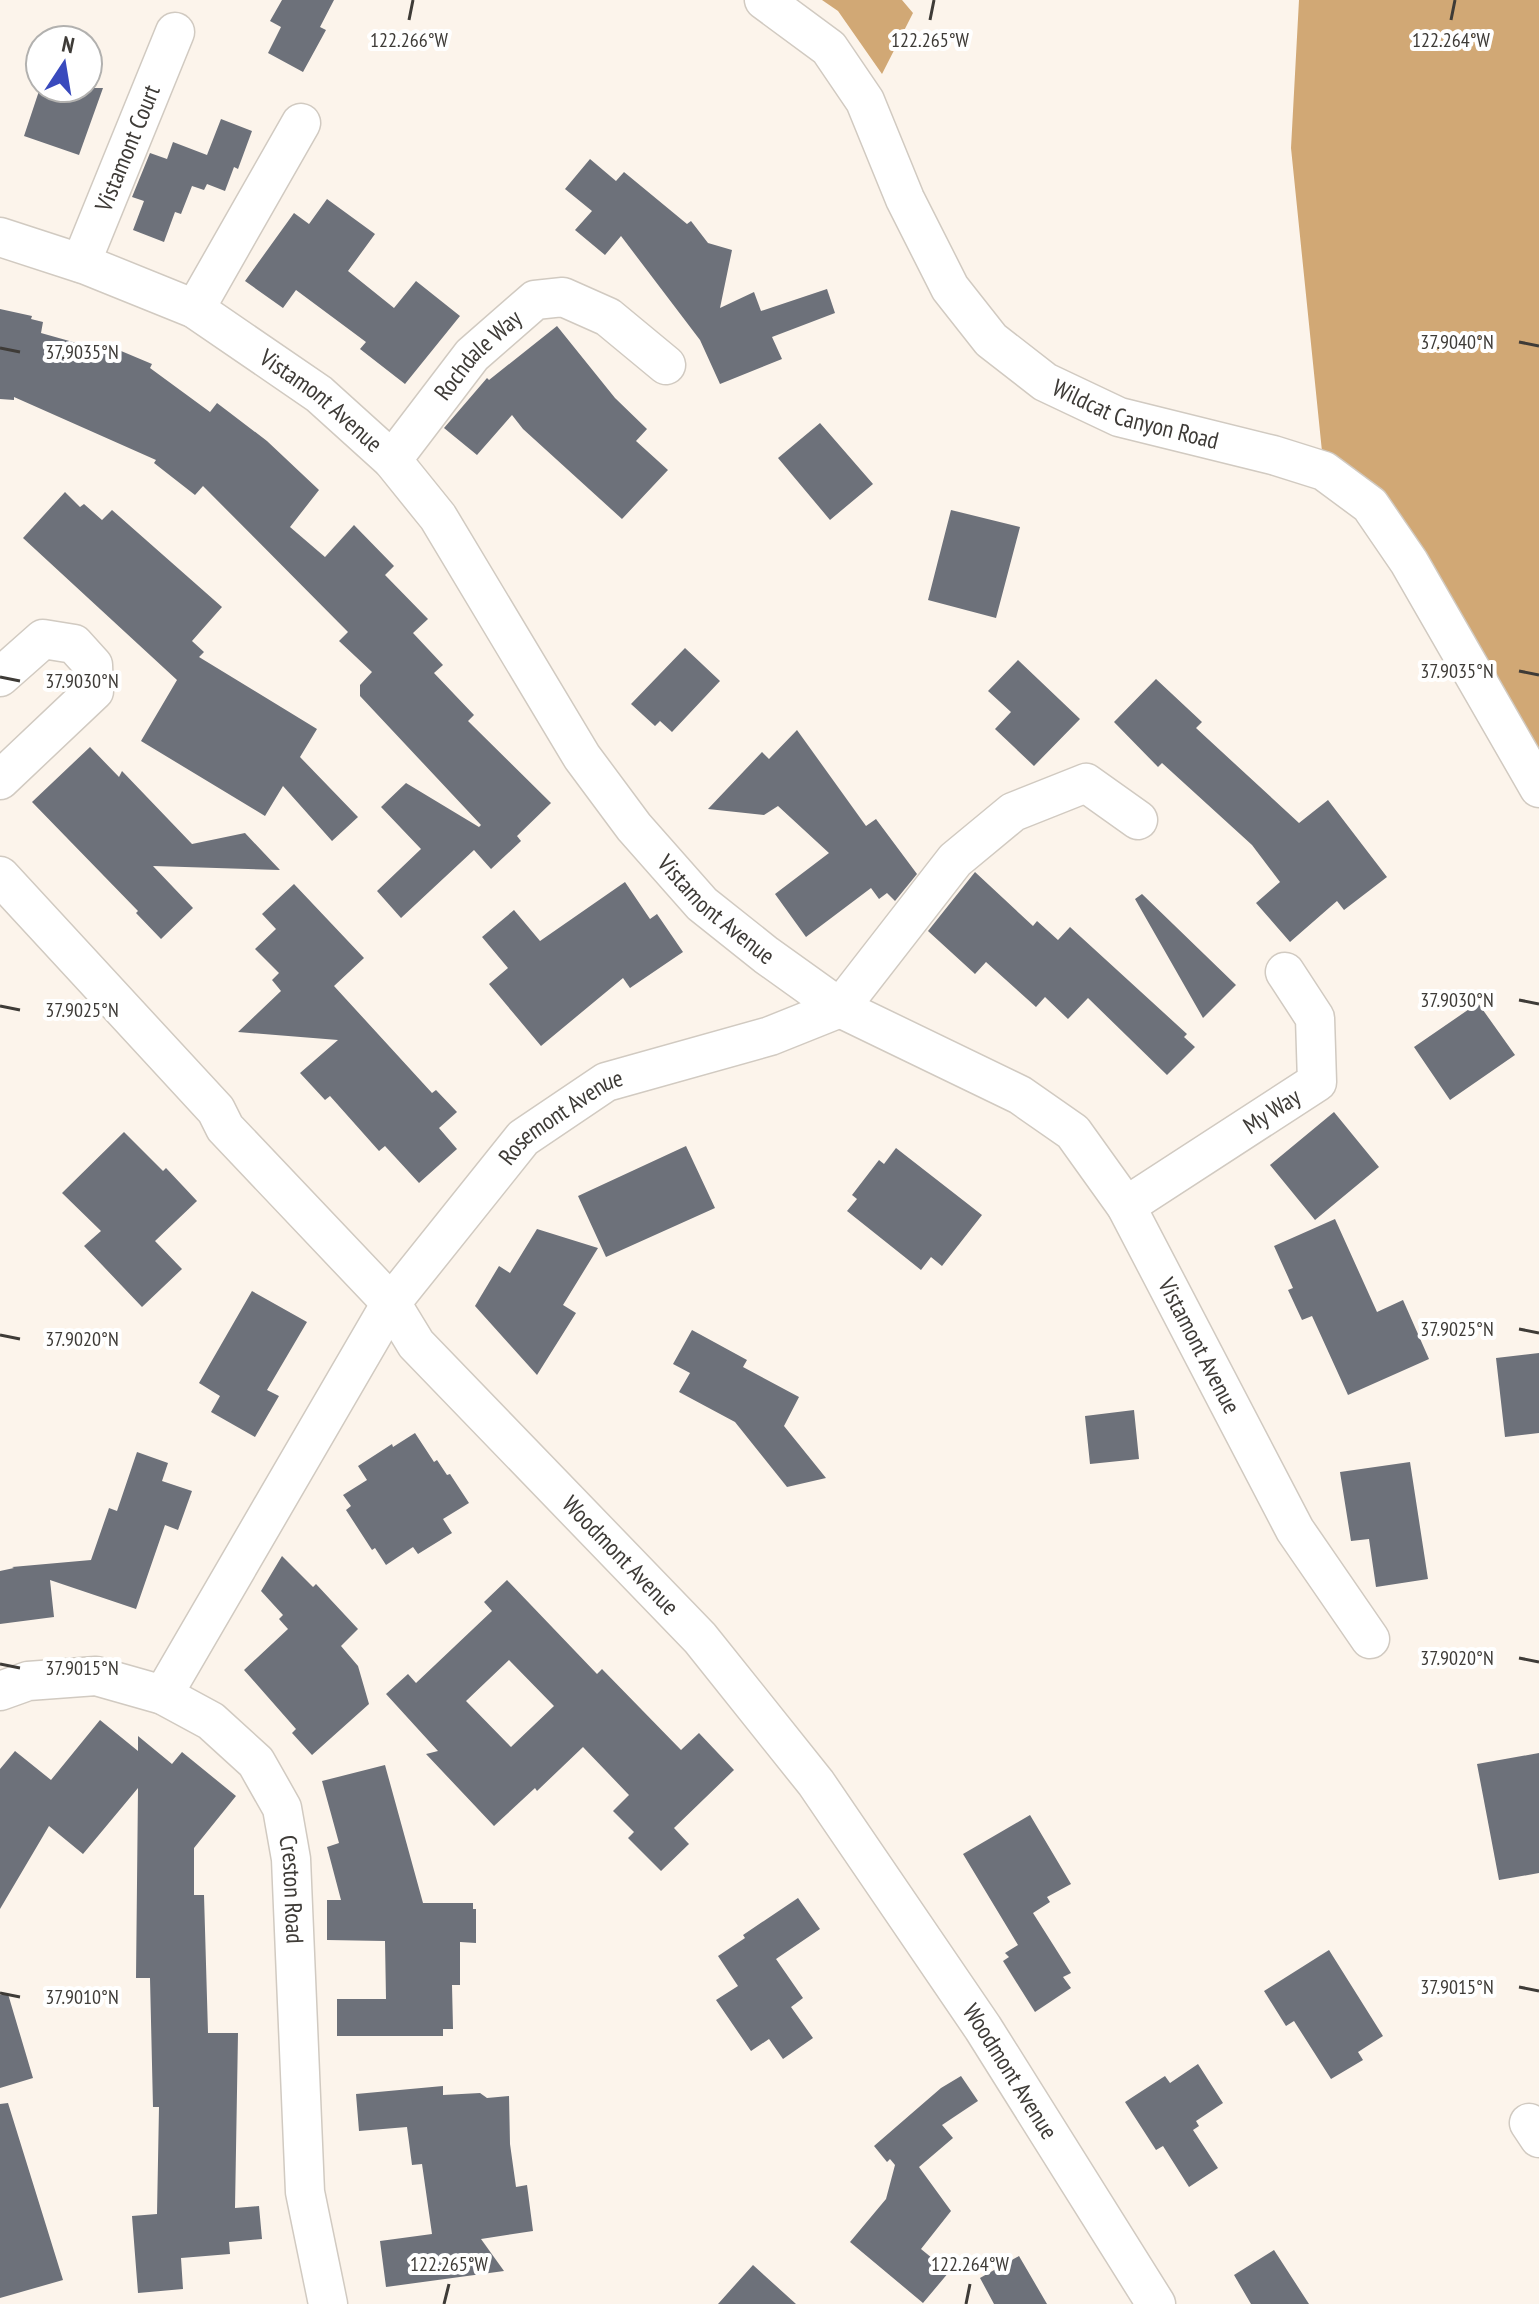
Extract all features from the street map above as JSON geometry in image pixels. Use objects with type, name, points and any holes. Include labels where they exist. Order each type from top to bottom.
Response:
[{"type":"street","name":"Wildcat Canyon Road","points":[[764,0],[829,48],[865,101],[905,199],[950,288],[991,340],[1045,382],[1119,417],[1273,455],[1324,471],[1370,505],[1409,562],[1539,788]]},
{"type":"street","name":"Vistamont Court","points":[[81,263],[175,32]]},
{"type":"street","points":[[195,309],[301,123]]},
{"type":"street","name":"Vistamont Avenue","points":[[0,237],[81,263],[195,309],[319,394],[392,460],[438,517],[582,757],[634,827],[702,904],[840,1008],[1020,1095],[1073,1132],[1126,1206],[1295,1530],[1370,1639]]},
{"type":"street","name":"Rochdale Way","points":[[392,460],[472,355],[535,300],[563,297],[608,317],[666,365]]},
{"type":"street","points":[[0,677],[43,639],[74,644],[93,665],[94,691],[0,780]]},
{"type":"street","points":[[840,1008],[955,860],[1013,812],[1086,783],[1138,820]]},
{"type":"street","name":"Woodmont Avenue","points":[[0,876],[216,1110],[225,1128],[391,1303],[416,1344],[700,1638],[816,1783],[983,2028],[1156,2304]]},
{"type":"street","name":"My Way","points":[[1126,1206],[1317,1082],[1315,1018],[1285,972]]},
{"type":"street","name":"Rosemont Avenue","points":[[163,1695],[391,1303],[523,1138],[606,1082],[770,1036],[840,1008]]},
{"type":"street","name":"Creston Road","points":[[0,1691],[28,1681],[96,1676],[163,1695],[211,1721],[256,1762],[282,1808],[291,1859],[305,2192],[328,2304]]},
{"type":"shaded area","points":[[822,0],[902,0],[913,13],[882,74],[838,11]]},
{"type":"shaded area","points":[[1299,0],[1539,0],[1539,788],[1324,471],[1291,148]]},
{"type":"building","points":[[282,0],[334,0],[320,27],[326,30],[303,72],[268,53],[281,27],[270,21]]},
{"type":"building","points":[[35,104],[97,104],[79,155],[24,136]]},
{"type":"building","points":[[221,119],[252,131],[238,169],[234,167],[225,191],[207,184],[204,190],[192,186],[181,214],[175,212],[164,242],[133,230],[144,201],[132,197],[150,153],[167,159],[173,142],[207,155]]},
{"type":"building","points":[[590,159],[616,181],[624,172],[687,224],[691,221],[708,243],[732,250],[720,308],[754,292],[761,311],[827,289],[835,313],[772,337],[782,359],[720,384],[700,340],[621,236],[605,255],[575,230],[592,211],[565,189]]},
{"type":"building","points":[[327,199],[375,234],[348,271],[394,308],[416,281],[460,316],[405,384],[360,349],[366,342],[296,290],[283,308],[245,281],[294,213],[309,224]]},
{"type":"building","points":[[0,309],[32,316],[31,319],[43,322],[41,333],[112,353],[114,348],[152,364],[150,368],[210,412],[217,403],[267,441],[319,490],[290,527],[325,557],[354,525],[394,566],[385,575],[428,619],[413,633],[443,665],[434,673],[474,715],[468,721],[551,803],[517,836],[521,841],[491,869],[474,850],[401,918],[377,891],[421,849],[381,807],[406,783],[479,827],[481,825],[360,696],[360,685],[372,672],[339,641],[348,632],[203,486],[195,495],[154,463],[156,460],[14,397],[14,400],[0,399]]},
{"type":"building","points":[[557,326],[615,398],[647,429],[636,441],[668,470],[622,519],[523,429],[512,415],[477,455],[444,428],[487,378],[489,380]]},
{"type":"building","points":[[820,423],[873,484],[830,520],[778,458]]},
{"type":"building","points":[[65,492],[80,507],[84,504],[102,520],[112,510],[222,607],[192,641],[204,652],[199,657],[317,729],[300,757],[358,817],[332,841],[283,786],[265,816],[141,741],[177,680],[23,538]]},
{"type":"building","points":[[951,510],[1020,527],[996,618],[928,600]]},
{"type":"building","points":[[685,648],[720,681],[672,732],[660,721],[655,726],[631,704]]},
{"type":"building","points":[[1018,660],[1080,719],[1034,766],[995,729],[1011,712],[988,691]]},
{"type":"building","points":[[1156,679],[1202,722],[1196,728],[1299,823],[1328,800],[1387,877],[1344,910],[1337,901],[1290,942],[1256,903],[1280,882],[1252,845],[1162,763],[1158,767],[1114,722]]},
{"type":"building","points":[[797,730],[866,826],[876,819],[917,874],[895,901],[887,893],[879,899],[871,888],[806,937],[775,894],[829,853],[778,806],[764,815],[708,809],[762,752],[769,759]]},
{"type":"building","points":[[90,747],[119,777],[122,771],[192,844],[245,833],[280,870],[153,866],[193,908],[161,939],[136,913],[138,911],[32,802]]},
{"type":"building","points":[[975,872],[1033,926],[1037,921],[1058,940],[1070,927],[1187,1034],[1184,1037],[1195,1047],[1167,1075],[1088,998],[1068,1019],[1045,997],[1036,1007],[986,962],[975,974],[928,931]]},
{"type":"building","points":[[625,882],[650,919],[657,914],[683,952],[630,988],[623,978],[541,1046],[489,984],[508,968],[482,937],[514,910],[540,941]]},
{"type":"building","points":[[294,884],[364,958],[334,986],[432,1093],[436,1090],[457,1112],[439,1128],[457,1149],[419,1183],[385,1146],[379,1151],[330,1096],[325,1100],[300,1073],[338,1040],[238,1032],[281,991],[272,980],[279,973],[255,949],[276,929],[262,914]]},
{"type":"building","points":[[1142,894],[1236,985],[1203,1018],[1135,899]]},
{"type":"building","points":[[1478,1003],[1515,1055],[1450,1100],[1414,1047]]},
{"type":"building","points":[[1334,1112],[1379,1167],[1315,1220],[1270,1165]]},
{"type":"building","points":[[124,1132],[163,1171],[166,1168],[197,1201],[155,1241],[182,1269],[142,1307],[84,1246],[101,1231],[62,1193]]},
{"type":"building","points":[[686,1146],[715,1208],[606,1257],[578,1196]]},
{"type":"building","points":[[896,1148],[982,1215],[942,1266],[931,1257],[921,1270],[847,1211],[857,1199],[852,1195],[879,1160],[884,1164]]},
{"type":"building","points":[[1335,1219],[1377,1312],[1403,1300],[1429,1359],[1348,1395],[1312,1316],[1302,1320],[1288,1290],[1293,1288],[1274,1246]]},
{"type":"building","points":[[537,1229],[598,1248],[563,1305],[576,1313],[537,1375],[475,1306],[499,1266],[510,1273]]},
{"type":"building","points":[[252,1291],[307,1322],[267,1390],[279,1396],[255,1437],[211,1412],[220,1396],[199,1383]]},
{"type":"building","points":[[692,1330],[747,1360],[743,1367],[799,1397],[784,1426],[826,1478],[787,1487],[735,1422],[679,1392],[690,1373],[673,1364]]},
{"type":"building","points":[[1539,1353],[1539,1433],[1505,1437],[1496,1358]]},
{"type":"building","points":[[1134,1410],[1139,1459],[1090,1464],[1085,1416]]},
{"type":"building","points":[[415,1433],[434,1462],[437,1460],[447,1475],[450,1474],[469,1503],[443,1519],[452,1533],[418,1554],[413,1547],[386,1565],[375,1548],[372,1550],[346,1510],[351,1506],[343,1495],[367,1480],[358,1466]]},
{"type":"building","points":[[137,1452],[168,1463],[162,1481],[192,1491],[178,1530],[165,1525],[136,1609],[50,1580],[54,1617],[0,1624],[0,1571],[12,1567],[91,1560],[109,1508],[117,1511]]},
{"type":"building","points":[[1410,1462],[1428,1579],[1376,1587],[1369,1539],[1351,1541],[1340,1472]]},
{"type":"building","points":[[282,1556],[313,1587],[316,1584],[358,1629],[341,1646],[358,1666],[369,1704],[312,1755],[292,1733],[296,1729],[244,1670],[288,1629],[279,1619],[283,1615],[261,1591]]},
{"type":"building","points":[[507,1580],[597,1674],[602,1669],[681,1750],[699,1733],[734,1770],[674,1828],[689,1844],[661,1871],[628,1838],[634,1832],[613,1811],[629,1795],[583,1747],[494,1826],[426,1754],[438,1751],[386,1694],[408,1674],[416,1683],[492,1611],[484,1602]],"holes":[[[509,1660],[554,1706],[511,1747],[466,1701]]]},
{"type":"building","points":[[100,1720],[138,1751],[138,1736],[172,1764],[182,1752],[236,1796],[194,1848],[194,1895],[204,1895],[208,2033],[238,2033],[235,2208],[259,2206],[262,2239],[229,2242],[230,2254],[181,2258],[183,2289],[138,2293],[132,2216],[157,2214],[159,2107],[153,2107],[150,1978],[136,1978],[138,1788],[83,1854],[49,1826],[0,1909],[0,1769],[15,1751],[51,1780]]},
{"type":"building","points":[[1539,1753],[1539,1873],[1499,1880],[1477,1764]]},
{"type":"building","points":[[385,1765],[423,1903],[473,1903],[473,1909],[476,1909],[476,1943],[460,1942],[460,1985],[452,1985],[453,2029],[443,2029],[443,2036],[337,2036],[337,1999],[386,1999],[385,1941],[327,1940],[327,1900],[341,1900],[327,1847],[339,1843],[322,1781]]},
{"type":"building","points":[[1030,1815],[1071,1884],[1047,1897],[1050,1902],[1033,1913],[1071,1973],[1063,1977],[1071,1988],[1035,2012],[1003,1961],[1009,1957],[1005,1953],[1018,1945],[963,1854]]},
{"type":"building","points":[[798,1898],[820,1929],[776,1959],[803,1998],[791,2007],[813,2038],[783,2059],[769,2039],[751,2051],[716,2000],[738,1986],[718,1956]]},
{"type":"building","points":[[1329,1950],[1383,2036],[1358,2052],[1363,2060],[1331,2079],[1294,2021],[1286,2026],[1264,1991]]},
{"type":"building","points":[[8,1994],[33,2078],[0,2088],[0,1995]]},
{"type":"building","points":[[1198,2064],[1223,2103],[1196,2121],[1199,2126],[1193,2130],[1218,2168],[1189,2187],[1163,2146],[1156,2150],[1125,2102],[1165,2076],[1170,2083]]},
{"type":"building","points":[[961,2076],[978,2101],[942,2125],[953,2138],[919,2167],[951,2211],[921,2249],[949,2272],[923,2303],[850,2242],[886,2199],[895,2165],[890,2159],[887,2162],[874,2146],[941,2088]]},
{"type":"building","points":[[443,2086],[443,2095],[480,2093],[487,2098],[509,2096],[510,2144],[516,2187],[527,2185],[533,2231],[481,2239],[504,2271],[386,2287],[380,2241],[432,2234],[422,2164],[412,2165],[407,2127],[359,2131],[356,2094]]},
{"type":"building","points":[[8,2103],[63,2280],[0,2298],[0,2104]]},
{"type":"building","points":[[1274,2250],[1309,2304],[1251,2304],[1234,2275]]},
{"type":"building","points":[[1019,2256],[1047,2304],[994,2304],[980,2278]]},
{"type":"building","points":[[753,2265],[796,2304],[718,2304]]}]
